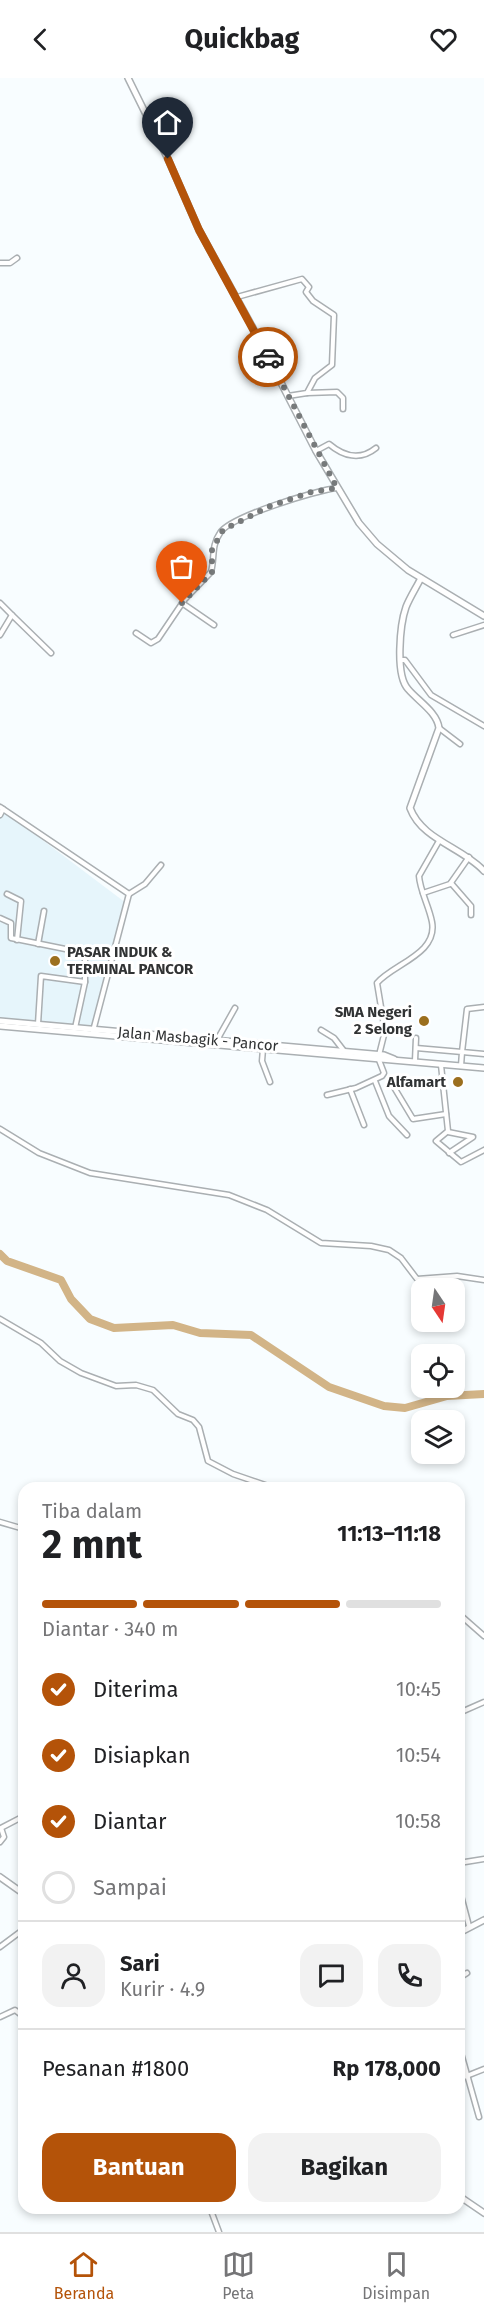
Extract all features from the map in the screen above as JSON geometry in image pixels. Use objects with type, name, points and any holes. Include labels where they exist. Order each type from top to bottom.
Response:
[{"type":"street","points":[[128,78],[168,159],[199,230],[237,297],[316,452],[337,488],[371,538],[421,578],[484,616]]},
{"type":"street","points":[[0,263],[10,263],[17,258]]},
{"type":"street","points":[[237,297],[302,279],[309,286],[307,294],[334,315],[332,365],[315,378],[307,393]]},
{"type":"street","points":[[288,396],[337,392],[343,398],[343,409]]},
{"type":"street","points":[[316,452],[327,444],[352,456],[365,454],[376,448]]},
{"type":"street","points":[[136,633],[150,642],[156,642],[182,603],[212,572],[212,550],[221,532],[268,507],[311,492],[337,488]]},
{"type":"street","points":[[421,578],[404,612],[401,660],[405,685],[436,718],[439,728],[460,744]]},
{"type":"street","points":[[0,603],[51,653]]},
{"type":"street","points":[[182,603],[214,625]]},
{"type":"street","points":[[0,634],[12,615]]},
{"type":"street","points":[[453,635],[484,625]]},
{"type":"street","points":[[401,660],[405,660],[431,695],[484,726]]},
{"type":"street","points":[[439,728],[410,806],[411,813],[439,841],[469,857],[484,871]]},
{"type":"street","points":[[0,815],[1,808],[129,894]]},
{"type":"street","points":[[327,1095],[375,1080],[384,1073],[379,1058],[385,1031],[377,982],[389,971],[416,956],[429,938],[432,921],[423,893],[420,872],[439,841]]},
{"type":"street","points":[[423,893],[451,883],[469,857]]},
{"type":"street","points":[[93,1032],[129,894],[145,884],[160,866]]},
{"type":"street","points":[[451,883],[471,906],[471,915]]},
{"type":"street","points":[[7,894],[21,901],[17,940]]},
{"type":"street","points":[[38,944],[44,911]]},
{"type":"street","points":[[0,918],[11,923],[11,938],[85,953],[85,982],[75,1028]]},
{"type":"street","points":[[38,1024],[41,976],[85,982]]},
{"type":"street","points":[[461,1066],[467,1009],[484,1007]]},
{"type":"street","points":[[216,1041],[236,1008]]},
{"type":"street","name":"Jalan Masbagik - Pancor","points":[[0,1021],[75,1028],[93,1032]]},
{"type":"street","name":"Jalan Masbagik - Pancor","points":[[0,1026],[93,1032],[484,1068]]},
{"type":"street","points":[[321,1030],[334,1038],[344,1052]]},
{"type":"street","points":[[415,1061],[416,1038]]},
{"type":"street","name":"Jalan Masbagik - Pancor","points":[[187,1041],[216,1041],[263,1048],[344,1052],[379,1058]]},
{"type":"street","points":[[263,1048],[262,1061],[270,1082]]},
{"type":"street","points":[[416,1048],[484,1054]]},
{"type":"street","points":[[441,1064],[448,1132]]},
{"type":"street","points":[[375,1080],[389,1116],[407,1135]]},
{"type":"street","points":[[392,1084],[413,1119],[446,1114]]},
{"type":"street","points":[[350,1089],[364,1125]]},
{"type":"street","points":[[0,1130],[39,1153],[90,1173],[229,1195],[267,1209],[321,1243],[371,1246],[388,1250],[400,1258],[417,1279],[457,1276],[484,1280]]},
{"type":"street","points":[[448,1153],[472,1137],[467,1134],[448,1132],[436,1141],[448,1153],[462,1162],[484,1150]]},
{"type":"street","points":[[0,1319],[41,1344],[60,1361],[81,1373],[116,1386],[136,1385],[153,1390],[178,1414],[193,1420],[199,1426],[208,1461],[233,1474],[256,1482]]},
{"type":"street","points":[[0,1521],[18,1527]]},
{"type":"street","points":[[465,1619],[484,1636]]},
{"type":"street","points":[[465,1710],[484,1702]]},
{"type":"street","points":[[0,1842],[4,1836],[1,1828],[18,1819]]},
{"type":"street","points":[[465,1862],[484,1859]]},
{"type":"street","points":[[0,1877],[18,1890]]},
{"type":"street","points":[[465,1915],[469,1926]]},
{"type":"street","points":[[465,1929],[484,1920]]},
{"type":"street","points":[[0,1947],[18,1934]]},
{"type":"street","points":[[0,2017],[15,2010],[18,2012]]},
{"type":"street","points":[[465,2069],[479,2117]]},
{"type":"street","points":[[467,2076],[484,2069]]},
{"type":"street","points":[[465,2200],[484,2213]]},
{"type":"street","points":[[212,2214],[219,2232]]},
{"type":"shaded area","name":"PASAR INDUK & TERMINAL PANCOR","points":[[0,808],[126,903],[93,1029],[0,1019]]},
{"type":"waterway","points":[[0,1254],[7,1261],[61,1280],[71,1299],[90,1319],[114,1328],[173,1325],[200,1333],[251,1335],[329,1387],[384,1406],[405,1408],[447,1396],[484,1394]]},
{"type":"way so far","points":[[182,603],[212,572],[211,555],[219,533],[268,507],[311,492],[337,488],[316,452],[268,357]]},
{"type":"place","name":"PASAR INDUK & TERMINAL PANCOR","points":[[55,961]]},
{"type":"place","name":"SMA Negeri 2 Selong","points":[[424,1021]]},
{"type":"place","name":"Alfamart","points":[[458,1082]]},
{"type":"route","points":[[168,159],[199,230],[224,272],[268,357]]}]
